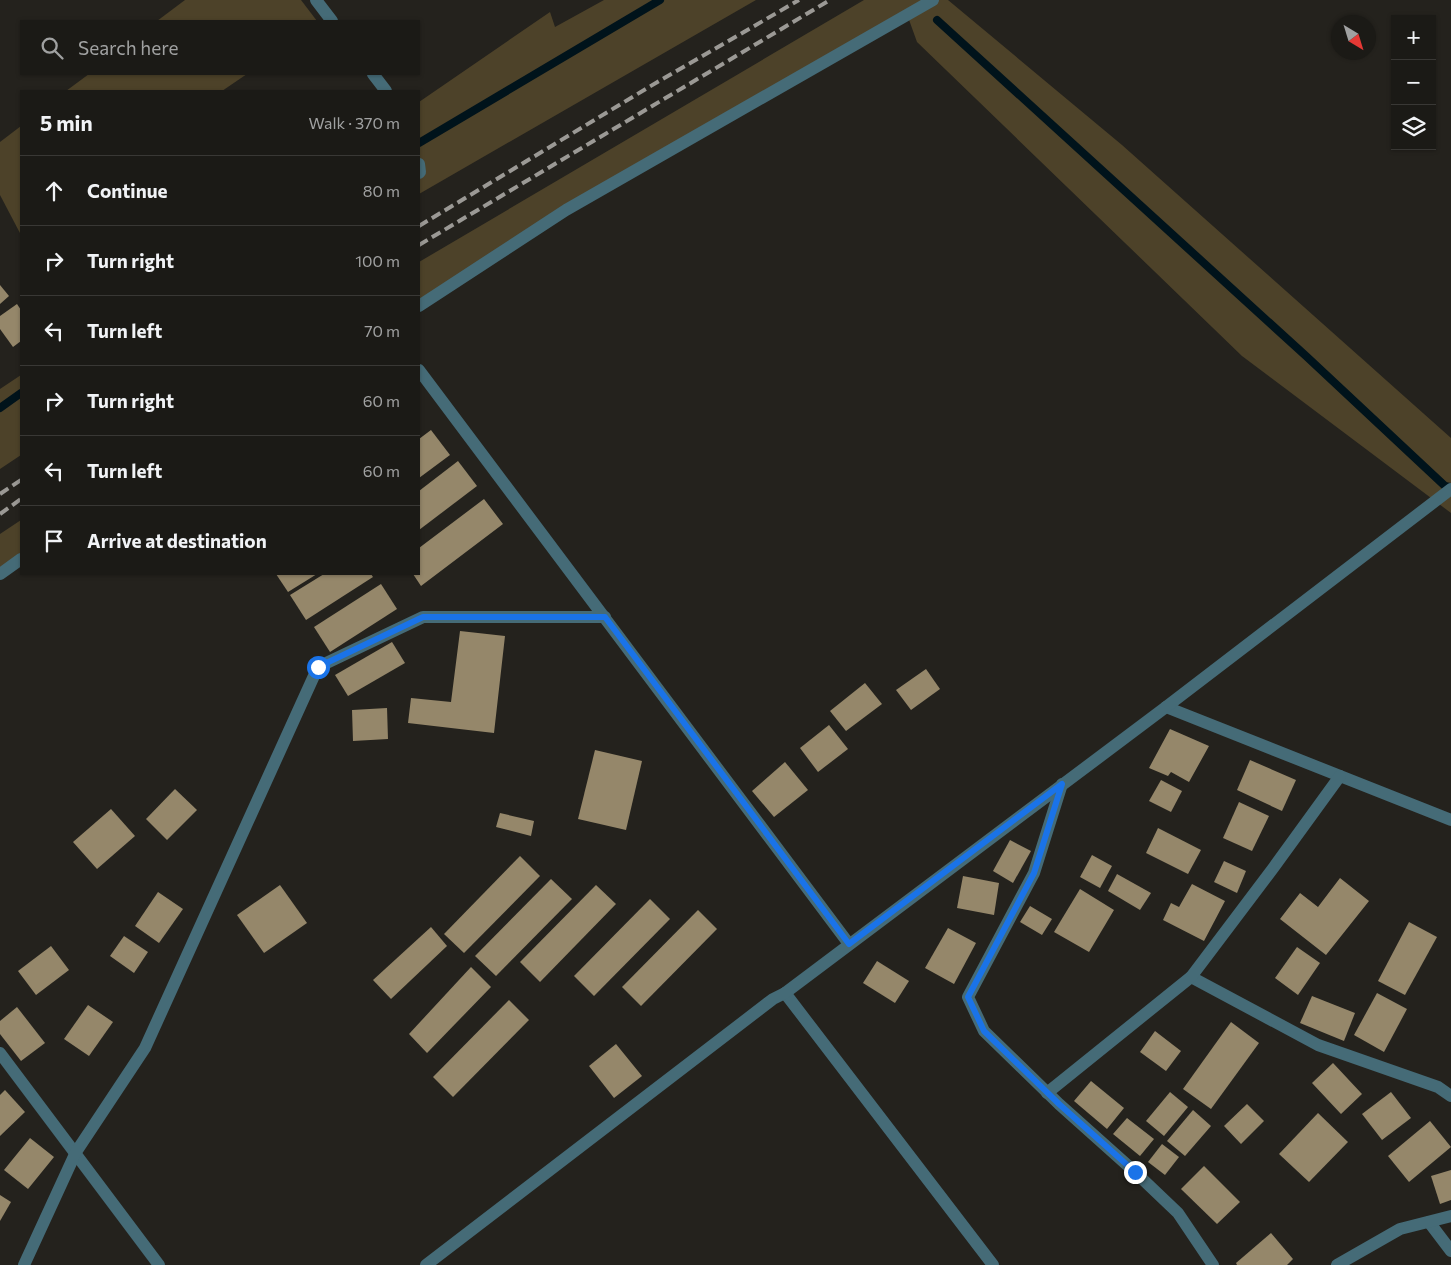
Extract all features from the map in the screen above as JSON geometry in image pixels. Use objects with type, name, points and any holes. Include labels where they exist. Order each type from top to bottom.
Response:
[{"type":"street","points":[[316,0],[331,20]]},
{"type":"street","points":[[420,305],[566,210],[933,0]]},
{"type":"street","points":[[373,75],[385,90]]},
{"type":"street","points":[[420,371],[849,944]]},
{"type":"street","points":[[426,1265],[773,999],[785,993],[1166,707],[1451,489]]},
{"type":"street","points":[[0,574],[20,560]]},
{"type":"street","points":[[24,1265],[76,1152],[146,1048],[318,667],[423,617],[605,617]]},
{"type":"street","points":[[1166,707],[1451,820]]},
{"type":"street","points":[[1047,1093],[1191,977],[1340,776]]},
{"type":"street","points":[[1062,784],[1034,873],[968,997],[984,1031],[1047,1093],[1178,1213],[1213,1265]]},
{"type":"street","points":[[1191,977],[1318,1045],[1438,1087],[1451,1096]]},
{"type":"street","points":[[785,993],[992,1265]]},
{"type":"street","points":[[0,1053],[159,1265]]},
{"type":"street","points":[[1337,1265],[1400,1229],[1451,1216]]},
{"type":"street","points":[[1430,1222],[1451,1251]]},
{"type":"shaded area","points":[[185,0],[301,0],[316,20],[158,20]]},
{"type":"shaded area","points":[[604,0],[756,0],[420,193],[420,101],[550,12],[555,27]]},
{"type":"shaded area","points":[[864,0],[948,0],[1122,145],[1451,438],[1451,513],[1242,356],[917,42],[908,17],[732,115],[420,304],[420,261]]},
{"type":"shaded area","points":[[88,75],[246,75],[223,90],[67,90]]},
{"type":"shaded area","points":[[20,127],[20,233],[0,195],[0,142]]},
{"type":"shaded area","points":[[20,376],[20,456],[0,469],[0,389]]},
{"type":"shaded area","points":[[20,521],[20,560],[0,574],[0,534]]},
{"type":"building","points":[[0,285],[9,296],[0,304]]},
{"type":"building","points":[[17,304],[20,308],[20,342],[13,347],[0,329],[0,316]]},
{"type":"building","points":[[431,430],[450,455],[420,477],[420,438]]},
{"type":"building","points":[[458,461],[477,486],[420,529],[420,490]]},
{"type":"building","points":[[484,499],[503,524],[421,586],[414,575],[420,575],[420,547]]},
{"type":"building","points":[[277,575],[315,575],[288,592]]},
{"type":"building","points":[[322,575],[372,575],[373,577],[306,620],[290,595]]},
{"type":"building","points":[[381,584],[397,609],[330,652],[314,627]]},
{"type":"building","points":[[460,631],[505,636],[494,733],[408,723],[411,698],[451,702]]},
{"type":"building","points":[[392,642],[405,663],[348,696],[335,675]]},
{"type":"building","points":[[926,669],[940,689],[911,710],[896,690]]},
{"type":"building","points":[[865,683],[882,704],[846,731],[830,711]]},
{"type":"building","points":[[387,708],[388,739],[353,741],[352,710]]},
{"type":"building","points":[[829,725],[848,749],[818,772],[800,748]]},
{"type":"building","points":[[1170,729],[1209,746],[1189,782],[1171,772],[1168,776],[1149,768]]},
{"type":"building","points":[[595,750],[642,761],[626,830],[578,819]]},
{"type":"building","points":[[1250,760],[1296,780],[1282,811],[1237,790]]},
{"type":"building","points":[[785,762],[808,790],[774,817],[752,791]]},
{"type":"building","points":[[1161,780],[1182,791],[1171,812],[1149,801]]},
{"type":"building","points":[[175,789],[197,810],[167,840],[146,819]]},
{"type":"building","points":[[1239,802],[1269,816],[1252,851],[1223,838]]},
{"type":"building","points":[[111,809],[135,836],[97,869],[73,842]]},
{"type":"building","points":[[500,813],[534,821],[531,836],[496,827]]},
{"type":"building","points":[[1158,828],[1201,850],[1188,874],[1146,853]]},
{"type":"building","points":[[1010,840],[1031,851],[1013,883],[993,871]]},
{"type":"building","points":[[1092,855],[1112,866],[1100,888],[1080,877]]},
{"type":"building","points":[[520,856],[540,876],[464,953],[444,934]]},
{"type":"building","points":[[1224,861],[1246,871],[1237,893],[1214,882]]},
{"type":"building","points":[[1117,874],[1151,893],[1140,910],[1108,891]]},
{"type":"building","points":[[963,876],[999,883],[994,915],[957,908]]},
{"type":"building","points":[[1340,878],[1369,901],[1326,955],[1280,919],[1300,893],[1318,907]]},
{"type":"building","points":[[551,879],[572,899],[496,976],[475,956]]},
{"type":"building","points":[[1192,884],[1225,901],[1204,941],[1163,920],[1171,903],[1179,907]]},
{"type":"building","points":[[280,885],[307,923],[264,953],[237,915]]},
{"type":"building","points":[[596,885],[616,904],[540,982],[520,962]]},
{"type":"building","points":[[1080,889],[1114,910],[1089,952],[1054,932]]},
{"type":"building","points":[[158,892],[183,909],[159,943],[135,926]]},
{"type":"building","points":[[650,899],[670,919],[594,996],[574,976]]},
{"type":"building","points":[[1030,906],[1052,919],[1042,935],[1020,922]]},
{"type":"building","points":[[698,910],[717,929],[641,1006],[622,987]]},
{"type":"building","points":[[1409,922],[1437,937],[1405,995],[1378,981]]},
{"type":"building","points":[[431,927],[447,946],[391,999],[373,980]]},
{"type":"building","points":[[948,928],[976,943],[954,984],[925,968]]},
{"type":"building","points":[[124,936],[148,952],[134,973],[110,956]]},
{"type":"building","points":[[51,946],[69,970],[36,995],[18,971]]},
{"type":"building","points":[[1297,947],[1320,963],[1298,995],[1275,978]]},
{"type":"building","points":[[877,961],[909,981],[895,1003],[863,983]]},
{"type":"building","points":[[471,967],[491,987],[427,1053],[409,1034]]},
{"type":"building","points":[[1377,993],[1407,1009],[1384,1052],[1354,1035]]},
{"type":"building","points":[[1312,996],[1355,1013],[1344,1041],[1300,1023]]},
{"type":"building","points":[[509,1000],[529,1020],[453,1097],[433,1077]]},
{"type":"building","points":[[88,1005],[113,1022],[89,1056],[64,1039]]},
{"type":"building","points":[[17,1007],[45,1043],[21,1061],[0,1034],[0,1021]]},
{"type":"building","points":[[1231,1022],[1259,1043],[1211,1109],[1183,1089]]},
{"type":"building","points":[[1155,1031],[1181,1051],[1166,1071],[1140,1052]]},
{"type":"building","points":[[616,1044],[642,1076],[614,1098],[589,1066]]},
{"type":"building","points":[[1333,1063],[1362,1094],[1341,1114],[1312,1083]]},
{"type":"building","points":[[1091,1081],[1124,1108],[1107,1129],[1074,1101]]},
{"type":"building","points":[[5,1090],[25,1112],[0,1136],[0,1095]]},
{"type":"building","points":[[1170,1092],[1188,1107],[1164,1136],[1146,1121]]},
{"type":"building","points":[[1391,1092],[1411,1118],[1382,1140],[1362,1114]]},
{"type":"building","points":[[1247,1104],[1264,1121],[1241,1144],[1224,1126]]},
{"type":"building","points":[[1193,1110],[1211,1126],[1185,1156],[1167,1141]]},
{"type":"building","points":[[1318,1113],[1348,1142],[1309,1182],[1279,1154]]},
{"type":"building","points":[[1127,1118],[1154,1139],[1140,1156],[1113,1134]]},
{"type":"building","points":[[1430,1121],[1451,1147],[1409,1182],[1388,1156]]},
{"type":"building","points":[[30,1138],[54,1157],[28,1189],[4,1170]]},
{"type":"building","points":[[1162,1144],[1179,1157],[1165,1175],[1148,1162]]},
{"type":"building","points":[[1204,1166],[1240,1202],[1217,1224],[1181,1189]]},
{"type":"building","points":[[1451,1170],[1451,1200],[1440,1204],[1431,1176]]},
{"type":"building","points":[[0,1195],[11,1202],[0,1221]]},
{"type":"building","points":[[1271,1233],[1293,1259],[1287,1265],[1237,1265],[1236,1263]]},
{"type":"waterway","points":[[420,142],[660,0]]},
{"type":"waterway","points":[[937,20],[1306,356],[1445,486],[1451,487]]},
{"type":"waterway","points":[[0,408],[20,394]]},
{"type":"railway","points":[[420,225],[649,87],[799,0]]},
{"type":"railway","points":[[420,244],[830,0]]},
{"type":"railway","points":[[0,494],[20,481]]},
{"type":"railway","points":[[0,514],[20,500]]},
{"type":"route","points":[[318,667],[423,617],[605,617],[849,944],[1062,784],[1034,873],[968,997],[984,1031],[1059,1104],[1135,1172]]}]
